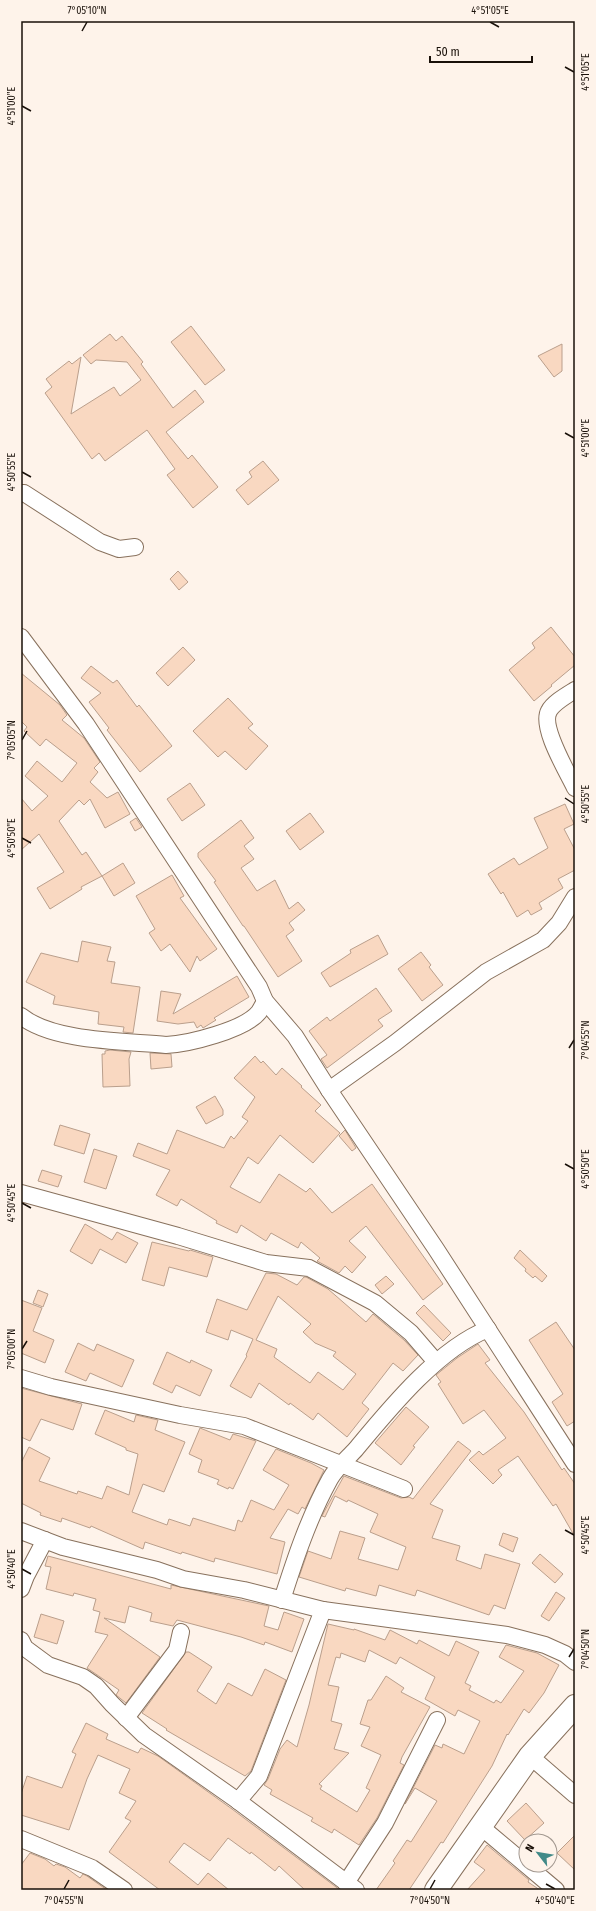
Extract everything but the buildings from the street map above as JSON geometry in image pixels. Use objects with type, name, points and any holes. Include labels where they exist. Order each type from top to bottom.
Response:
[{"type":"street","points":[[21,493],[24,493],[100,542],[119,549],[134,547]]},
{"type":"street","points":[[21,637],[86,724],[258,987],[262,1007],[283,1020],[295,1036],[328,1090],[488,1329],[575,1464]]},
{"type":"street","points":[[575,690],[549,710],[546,719],[549,731],[575,788]]},
{"type":"street","points":[[328,1090],[395,1043],[486,972],[543,940],[559,923],[575,897]]},
{"type":"street","points":[[559,923],[575,921]]},
{"type":"street","points":[[21,1016],[28,1022],[63,1035],[166,1044],[182,1044],[200,1040],[249,1020],[262,1007]]},
{"type":"street","points":[[21,1193],[178,1236],[266,1263],[309,1268],[375,1303],[411,1333],[436,1362]]},
{"type":"street","points":[[282,1600],[302,1542],[331,1477],[387,1411],[436,1362],[488,1329]]},
{"type":"street","points":[[21,1378],[51,1387],[172,1414],[244,1426],[404,1488]]},
{"type":"street","points":[[21,1531],[63,1547],[157,1570],[183,1579],[244,1590],[323,1610],[507,1635],[545,1645],[565,1654],[575,1662]]},
{"type":"street","points":[[21,1589],[26,1576],[45,1540]]},
{"type":"street","points":[[238,1800],[259,1776],[323,1610]]},
{"type":"street","points":[[126,1718],[176,1650],[181,1632]]},
{"type":"street","points":[[21,1640],[25,1648],[48,1665],[83,1677],[96,1686],[144,1735],[238,1800],[351,1886],[385,1823],[437,1720]]},
{"type":"street","points":[[436,1890],[530,1756],[575,1706]]},
{"type":"street","points":[[530,1756],[575,1795]]},
{"type":"street","points":[[480,1826],[556,1890]]},
{"type":"street","points":[[21,1839],[92,1868],[124,1890]]}]
